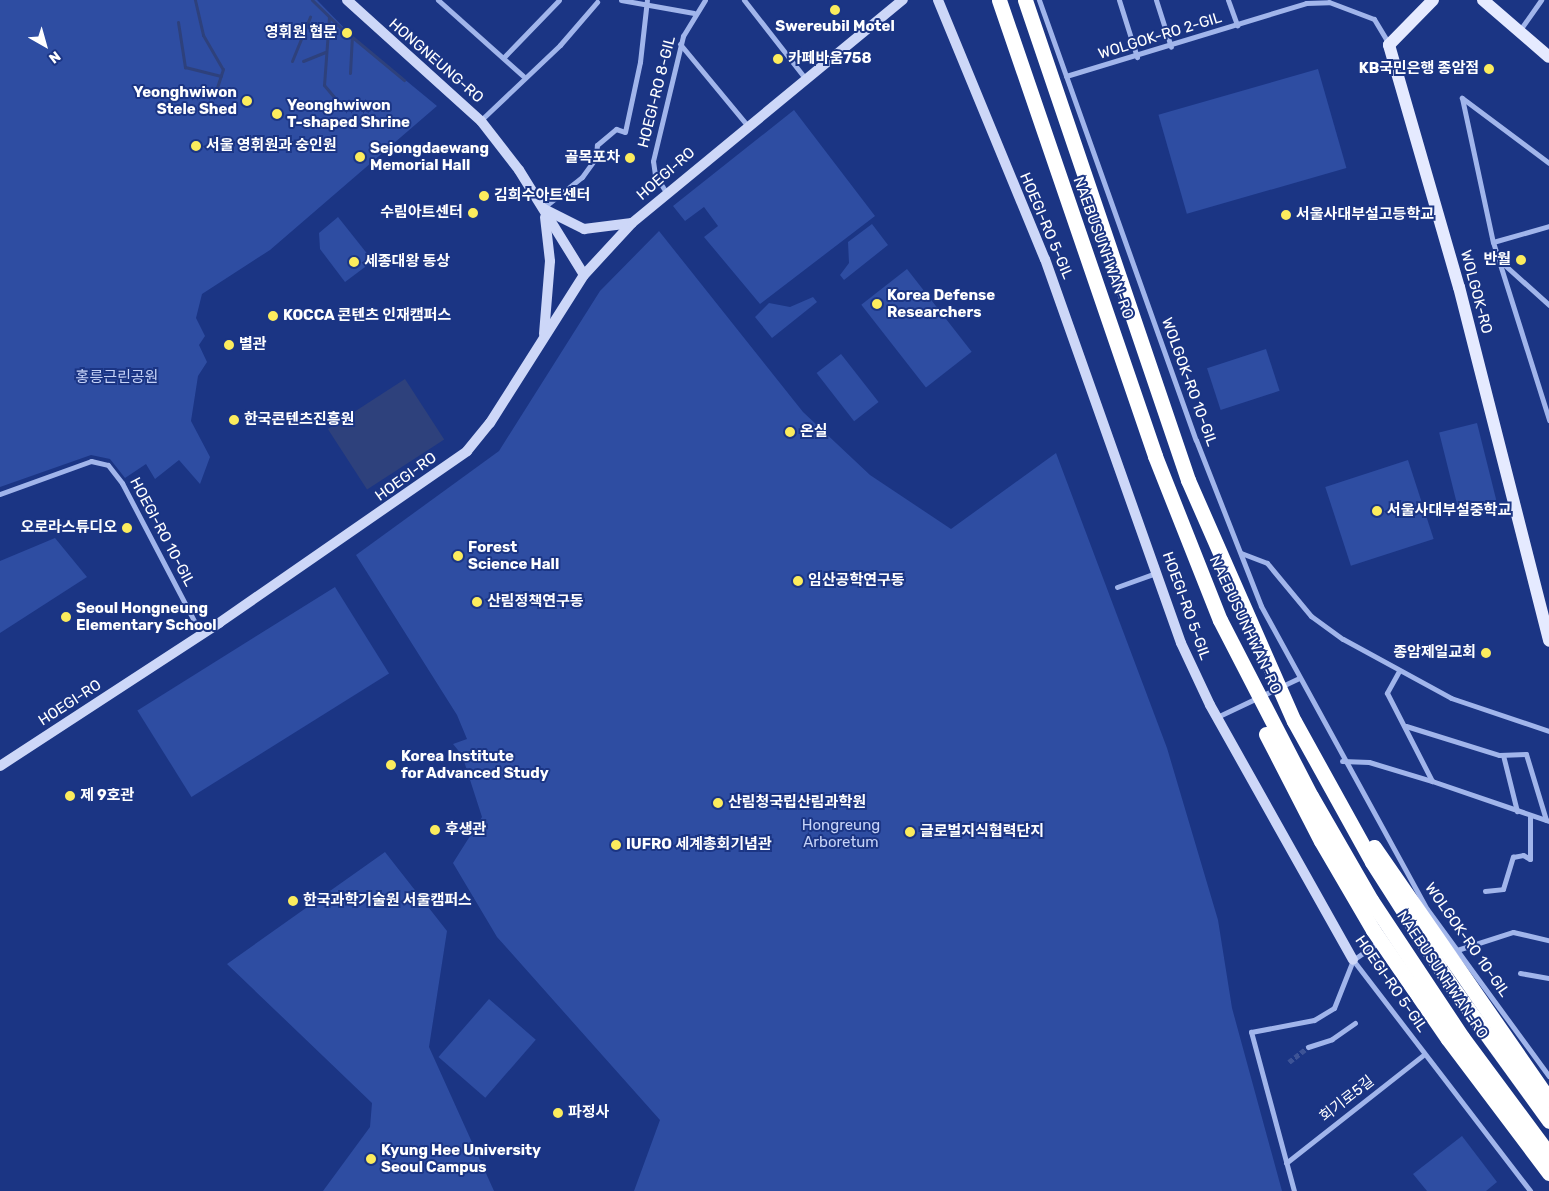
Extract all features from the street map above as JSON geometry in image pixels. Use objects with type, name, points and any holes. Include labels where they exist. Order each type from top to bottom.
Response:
[{"type":"highway","name":"NAEBUSUNHWAN-RO","points":[[999,0],[1158,464],[1220,620],[1362,886],[1457,1030],[1549,1154]]},
{"type":"highway","name":"NAEBUSUNHWAN-RO","points":[[1026,0],[1188,480],[1294,721],[1372,862],[1450,984],[1549,1121]]},
{"type":"highway","points":[[1220,620],[1228,655],[1247,695],[1356,902],[1424,1007],[1549,1173]]},
{"type":"highway","points":[[1294,721],[1450,963],[1549,1100]]},
{"type":"main road","name":"HONGNEUNG-RO","points":[[347,0],[480,121],[543,208],[584,274]]},
{"type":"main road","name":"HOEGI-RO","points":[[0,766],[202,634],[467,451],[490,424],[584,274],[632,224],[666,192],[747,125],[903,0]]},
{"type":"main road","name":"HOEGI-RO 5-GIL","points":[[938,0],[1045,259],[1181,643],[1217,717],[1353,960]]},
{"type":"main road","points":[[1389,45],[1433,0]]},
{"type":"main road","points":[[1483,0],[1549,57]]},
{"type":"main road","name":"WOLGOK-RO","points":[[1389,45],[1458,287],[1545,609],[1549,641]]},
{"type":"main road","points":[[543,208],[584,229],[632,224]]},
{"type":"main road","points":[[543,208],[550,261],[544,337]]},
{"type":"street","points":[[438,0],[524,76]]},
{"type":"street","points":[[504,57],[559,0]]},
{"type":"street","points":[[621,0],[646,2],[694,14]]},
{"type":"street","name":"HOEGI-RO 8-GIL","points":[[666,192],[655,176],[652,161],[680,44],[694,14],[705,0]]},
{"type":"street","points":[[744,0],[805,78]]},
{"type":"street","name":"WOLGOK-RO 10-GIL","points":[[1039,0],[1261,606],[1342,761],[1426,909],[1549,1076]]},
{"type":"street","points":[[1119,0],[1137,57]]},
{"type":"street","points":[[1156,0],[1171,47]]},
{"type":"street","points":[[1228,0],[1236,26]]},
{"type":"street","points":[[1519,32],[1541,0]]},
{"type":"street","points":[[480,121],[524,76],[560,45],[598,1]]},
{"type":"street","name":"WOLGOK-RO 2-GIL","points":[[1066,76],[1171,47],[1319,1],[1374,19],[1389,45]]},
{"type":"street","points":[[543,208],[582,177],[596,158],[597,145],[616,129],[625,132],[640,62],[646,2]]},
{"type":"street","points":[[680,44],[747,125]]},
{"type":"street","points":[[1549,163],[1462,98],[1493,242],[1549,420]]},
{"type":"street","points":[[1493,242],[1549,226]]},
{"type":"street","points":[[1498,258],[1549,305]]},
{"type":"street","name":"HOEGI-RO 10-GIL","points":[[0,494],[91,461],[108,465],[122,482],[202,634]]},
{"type":"street","points":[[1240,553],[1267,563],[1311,616],[1399,671],[1451,698],[1549,731]]},
{"type":"street","points":[[1117,587],[1157,573]]},
{"type":"street","points":[[1399,671],[1388,693],[1432,780]]},
{"type":"street","points":[[1217,717],[1298,678]]},
{"type":"street","points":[[1406,726],[1503,755],[1526,754],[1547,821]]},
{"type":"street","points":[[1503,755],[1517,811]]},
{"type":"street","points":[[1342,761],[1369,762],[1432,780],[1530,817],[1547,821]]},
{"type":"street","points":[[1485,891],[1503,889],[1513,857],[1523,854],[1530,859],[1530,817]]},
{"type":"street","points":[[1404,924],[1426,909]]},
{"type":"street","points":[[1294,1191],[1251,1032],[1314,1020],[1334,1008],[1353,960],[1396,930]]},
{"type":"street","points":[[1457,950],[1513,932],[1549,940]]},
{"type":"street","name":"HOEGI-RO 5-GIL","points":[[1353,960],[1423,1055],[1530,1191]]},
{"type":"street","points":[[1520,973],[1549,978]]},
{"type":"street","points":[[1308,1047],[1332,1039],[1355,1023]]},
{"type":"street","name":"회기로5길","points":[[1286,1163],[1423,1055]]},
{"type":"green space","name":"서울 영휘원과 숭인원","points":[[0,0],[317,0],[352,36],[437,106],[270,250],[202,294],[196,318],[205,336],[199,345],[207,362],[198,376],[191,421],[210,457],[200,484],[179,460],[155,479],[146,464],[125,478],[110,459],[91,455],[0,487]]},
{"type":"green space","points":[[1318,69],[1346,168],[1187,214],[1158,115]]},
{"type":"green space","points":[[794,110],[875,216],[760,304],[704,237],[718,226],[704,207],[685,221],[673,206]]},
{"type":"green space","points":[[338,217],[373,261],[345,282],[320,249],[319,233]]},
{"type":"green space","points":[[872,224],[888,245],[844,280],[840,275],[849,263],[848,242]]},
{"type":"green space","name":"Hongreung Arboretum","points":[[659,231],[803,412],[870,475],[951,529],[1056,453],[1167,748],[1218,920],[1232,1008],[1282,1191],[634,1191],[660,1120],[497,937],[453,863],[482,817],[462,755],[453,744],[467,739],[457,715],[356,555],[499,451],[600,291]]},
{"type":"green space","points":[[907,269],[972,352],[926,387],[861,305]]},
{"type":"green space","points":[[813,297],[817,302],[772,338],[755,317],[769,303],[790,307]]},
{"type":"green space","points":[[1266,349],[1280,391],[1221,410],[1207,368]]},
{"type":"green space","points":[[841,354],[879,402],[854,421],[817,373]]},
{"type":"green space","points":[[1477,423],[1497,502],[1459,511],[1439,432]]},
{"type":"green space","points":[[1408,460],[1434,539],[1351,566],[1325,487]]},
{"type":"green space","points":[[55,538],[87,577],[0,633],[0,561]]},
{"type":"green space","points":[[335,587],[389,674],[191,797],[137,710]]},
{"type":"green space","points":[[385,852],[447,931],[429,1047],[494,1191],[323,1191],[370,1127],[372,1103],[227,964]]},
{"type":"green space","points":[[489,999],[536,1040],[485,1098],[438,1057]]},
{"type":"green space","points":[[1462,1136],[1497,1182],[1486,1191],[1427,1191],[1413,1174]]},
{"type":"shaded area","points":[[405,379],[444,439],[367,489],[328,429]]},
{"type":"pier","points":[[997,0],[1015,0],[1208,554],[1243,636],[1365,866],[1491,1056],[1549,1134],[1549,1149],[1356,871],[1197,559]]},
{"type":"waterway","points":[[195,0],[203,35],[223,69],[216,90]]},
{"type":"waterway","points":[[312,0],[343,30]]},
{"type":"waterway","points":[[292,61],[310,17]]},
{"type":"waterway","points":[[329,17],[324,85],[334,97]]},
{"type":"waterway","points":[[178,22],[185,67],[221,76]]},
{"type":"waterway","points":[[351,36],[404,80]]},
{"type":"waterway","points":[[350,73],[352,37]]},
{"type":"waterway","points":[[303,61],[325,52]]},
{"type":"tunnel","points":[[1289,1062],[1308,1047]]},
{"type":"place","name":"Swereubil Motel","points":[[835,10]]},
{"type":"place","name":"영휘원 협문","points":[[347,33]]},
{"type":"place","name":"카페바움758","points":[[778,59]]},
{"type":"place","name":"KB국민은행 종암점","points":[[1489,69]]},
{"type":"place","name":"Yeonghwiwon Stele Shed","points":[[247,101]]},
{"type":"place","name":"Yeonghwiwon T-shaped Shrine","points":[[277,114]]},
{"type":"place","name":"서울 영휘원과 숭인원","points":[[196,146]]},
{"type":"place","name":"Sejongdaewang Memorial Hall","points":[[360,157]]},
{"type":"place","name":"골목포차","points":[[630,158]]},
{"type":"place","name":"김희수아트센터","points":[[484,196]]},
{"type":"place","name":"수림아트센터","points":[[473,213]]},
{"type":"place","name":"서울사대부설고등학교","points":[[1286,215]]},
{"type":"place","name":"반월","points":[[1521,260]]},
{"type":"place","name":"세종대왕 동상","points":[[354,262]]},
{"type":"place","name":"Korea Defense Researchers","points":[[877,304]]},
{"type":"place","name":"KOCCA 콘텐츠 인재캠퍼스","points":[[273,316]]},
{"type":"place","name":"별관","points":[[229,345]]},
{"type":"place","name":"한국콘텐츠진흥원","points":[[234,420]]},
{"type":"place","name":"온실","points":[[790,432]]},
{"type":"place","name":"서울사대부설중학교","points":[[1377,511]]},
{"type":"place","name":"오로라스튜디오","points":[[127,528]]},
{"type":"place","name":"Forest Science Hall","points":[[458,556]]},
{"type":"place","name":"임산공학연구동","points":[[798,581]]},
{"type":"place","name":"산림정책연구동","points":[[477,602]]},
{"type":"place","name":"Seoul Hongneung Elementary School","points":[[66,617]]},
{"type":"place","name":"종암제일교회","points":[[1486,653]]},
{"type":"place","name":"Korea Institute for Advanced Study","points":[[391,765]]},
{"type":"place","name":"제 9호관","points":[[70,796]]},
{"type":"place","name":"산림청국립산림과학원","points":[[718,803]]},
{"type":"place","name":"후생관","points":[[435,830]]},
{"type":"place","name":"글로벌지식협력단지","points":[[910,832]]},
{"type":"place","name":"IUFRO 세계총회기념관","points":[[616,845]]},
{"type":"place","name":"한국과학기술원 서울캠퍼스","points":[[293,901]]},
{"type":"place","name":"파정사","points":[[558,1113]]},
{"type":"place","name":"Kyung Hee University Seoul Campus","points":[[371,1159]]},
{"type":"park label","name":"홍릉근린공원","points":[[117,378]]}]
